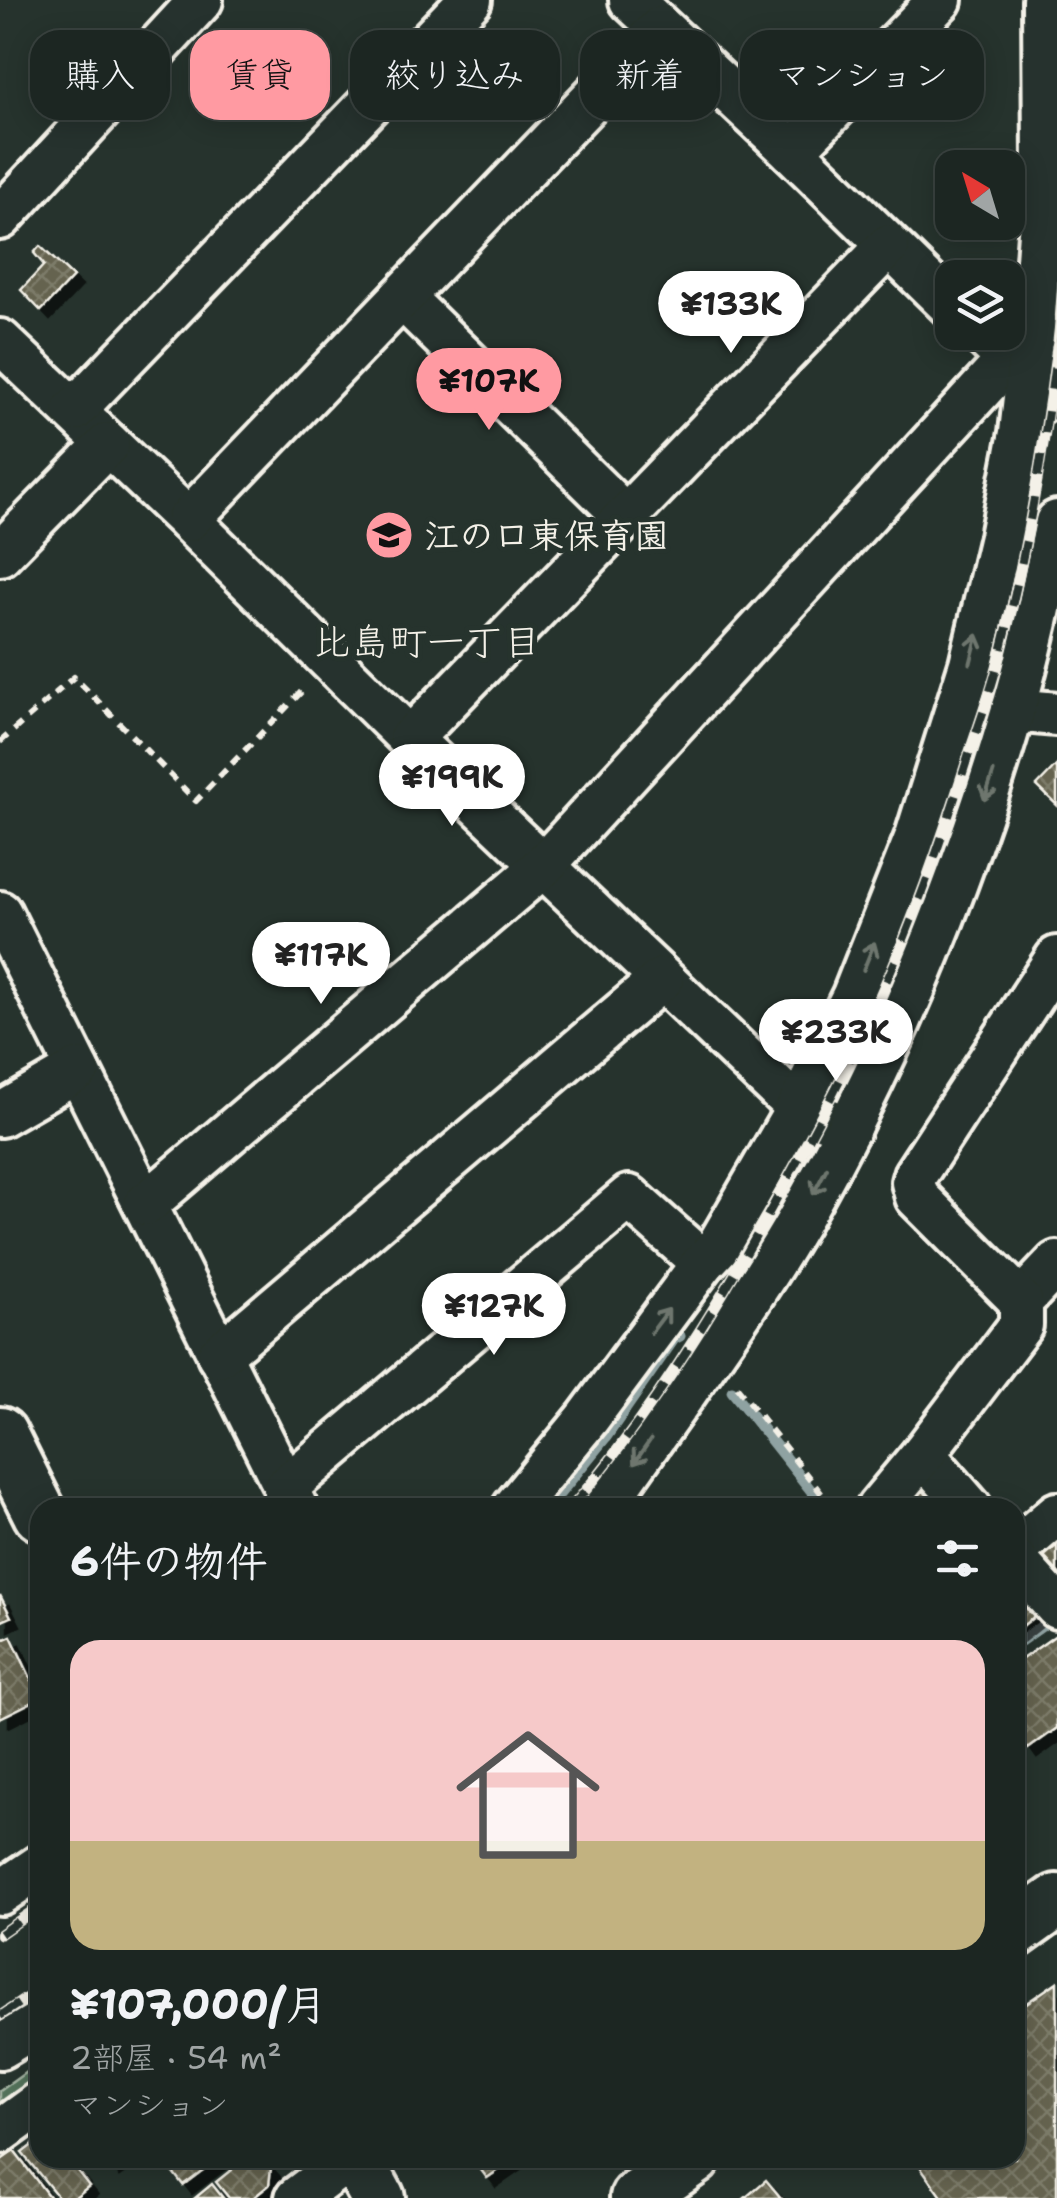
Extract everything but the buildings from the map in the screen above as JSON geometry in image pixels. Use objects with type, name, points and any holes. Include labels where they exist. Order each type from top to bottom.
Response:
[{"type":"main road","points":[[0,1434],[32,1498]]},
{"type":"main road","points":[[1025,1924],[1057,1902]]},
{"type":"main road","points":[[359,2168],[378,2198]]},
{"type":"main road","points":[[637,2198],[680,2168]]},
{"type":"street","points":[[0,218],[201,0]]},
{"type":"street","points":[[74,410],[470,0]]},
{"type":"street","points":[[792,151],[940,0]]},
{"type":"street","points":[[522,1498],[717,1248],[798,1108],[854,995],[916,836],[971,664],[1020,433],[1018,367],[1033,327],[1045,167],[1044,0]]},
{"type":"street","points":[[188,520],[402,297],[641,8],[935,291]]},
{"type":"street","points":[[410,739],[888,246]]},
{"type":"street","points":[[402,297],[626,518]]},
{"type":"street","points":[[0,341],[798,1108],[848,1128]]},
{"type":"street","points":[[146,1204],[543,866],[1018,367]]},
{"type":"street","points":[[0,554],[108,444]]},
{"type":"street","points":[[609,1498],[746,1305],[798,1222],[848,1128],[917,982],[956,885],[1013,710],[1057,522]]},
{"type":"street","points":[[1013,710],[1057,714]]},
{"type":"street","points":[[0,913],[290,1498],[629,1197],[703,1263]]},
{"type":"street","points":[[1021,1301],[918,1197],[913,1182],[1057,958]]},
{"type":"street","points":[[218,1355],[662,979]]},
{"type":"street","points":[[0,1115],[78,1070]]},
{"type":"street","points":[[886,1498],[1021,1325],[1021,1301],[1057,1263]]},
{"type":"street","points":[[923,1454],[961,1498]]},
{"type":"street","points":[[1025,1541],[1057,1514]]},
{"type":"street","points":[[1025,1571],[1057,1607]]},
{"type":"street","points":[[0,1893],[30,1873]]},
{"type":"street","points":[[0,2047],[30,2029]]},
{"type":"street","points":[[0,2132],[30,2110]]},
{"type":"street","points":[[298,2198],[339,2168]]},
{"type":"path","points":[[0,742],[74,677],[196,801],[331,661]]},
{"type":"path","points":[[728,1375],[825,1498]]},
{"type":"green space","points":[[30,2069],[30,2081],[0,2102],[0,2091]]},
{"type":"waterway","points":[[556,1498],[680,1336]]},
{"type":"waterway","points":[[732,1391],[817,1498]]},
{"type":"waterway","points":[[1025,1638],[1049,1621]]},
{"type":"railway","points":[[579,1498],[659,1393],[737,1269],[836,1088],[895,960],[940,843],[997,667],[1032,508],[1057,347]]},
{"type":"railway","points":[[0,1934],[30,1913]]},
{"type":"railway","points":[[0,2016],[30,1996]]},
{"type":"place","name":"江の口東保育園","points":[[389,535]]},
{"type":"district","name":"比島町一丁目","points":[[427,641]]}]
